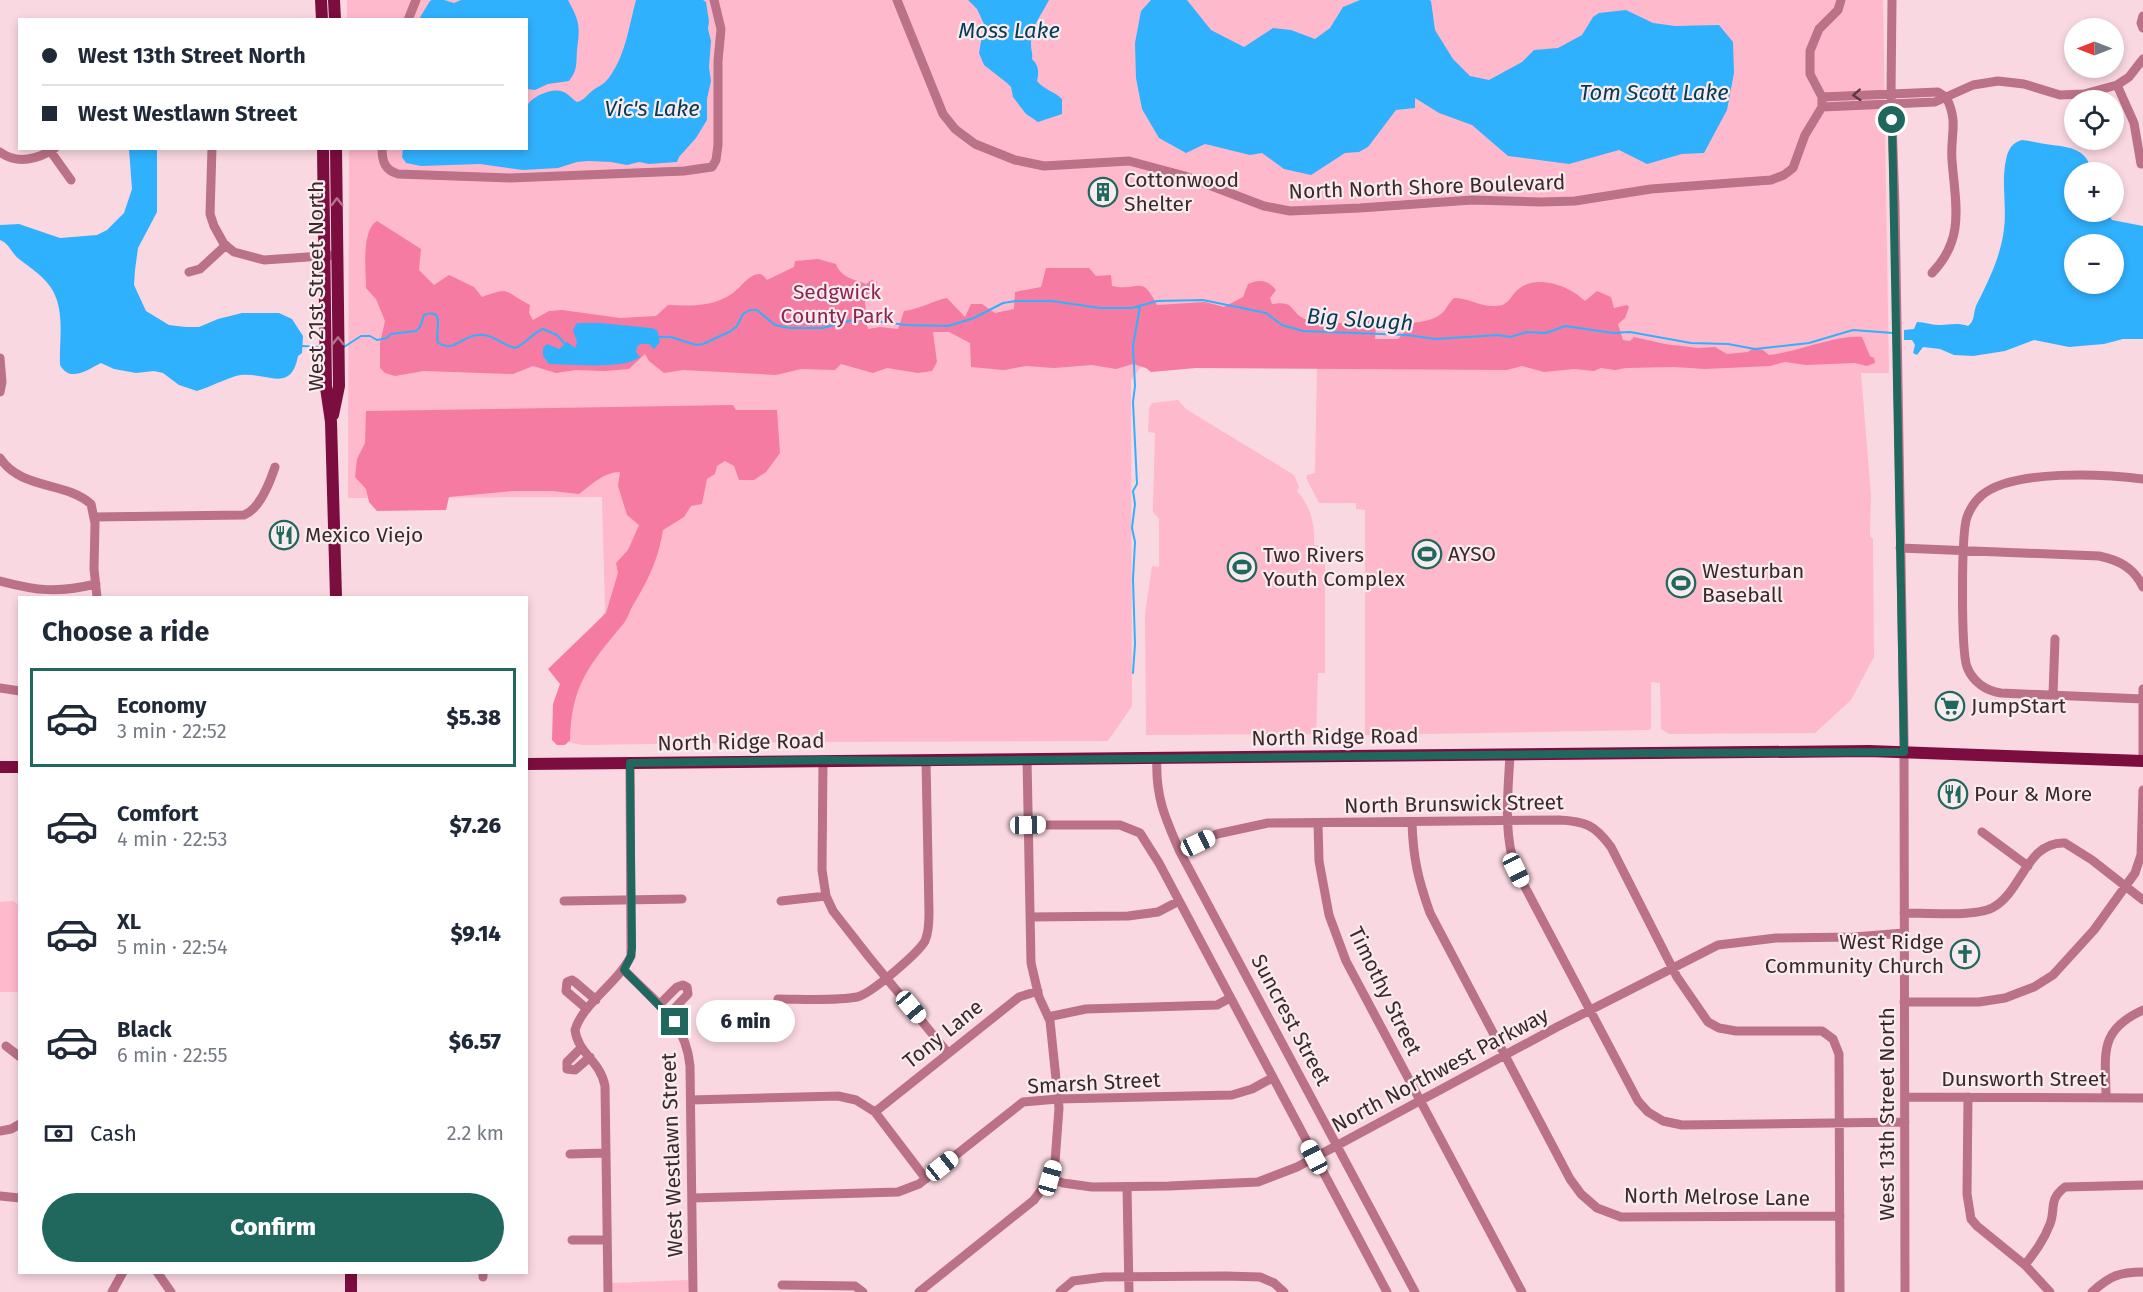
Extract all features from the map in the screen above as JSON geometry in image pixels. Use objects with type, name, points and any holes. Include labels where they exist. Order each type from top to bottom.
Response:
[{"type":"main road","points":[[321,0],[322,18]]},
{"type":"main road","points":[[334,0],[334,18]]},
{"type":"main road","name":"West 21st Street North","points":[[323,150],[325,317],[332,367]]},
{"type":"main road","name":"West 21st Street North","points":[[336,150],[338,316],[332,367],[326,388],[331,422],[336,596]]},
{"type":"main road","name":"North Ridge Road","points":[[528,764],[1904,752],[2143,761]]},
{"type":"main road","points":[[0,767],[18,767]]},
{"type":"main road","points":[[351,1274],[351,1292]]},
{"type":"street","points":[[409,18],[416,0]]},
{"type":"street","points":[[382,150],[384,165],[398,174],[510,178],[684,171],[712,167],[716,160],[718,146],[718,61],[721,29],[714,0]]},
{"type":"street","name":"North North Shore Boulevard","points":[[897,0],[943,114],[955,129],[975,144],[1007,158],[1044,166],[1129,161],[1178,174],[1256,203],[1281,210],[1299,211],[1472,200],[1564,201],[1651,189],[1771,180],[1784,175],[1793,168],[1806,135],[1822,107],[1822,97],[1810,74],[1810,51],[1819,29],[1838,10],[1841,0]]},
{"type":"street","name":"West 13th Street North","points":[[1892,0],[1904,752],[1905,1292]]},
{"type":"street","points":[[2143,16],[2141,23],[2143,28]]},
{"type":"street","points":[[1822,107],[1935,102],[1973,85],[1998,81],[2024,84],[2048,93],[2084,94],[2117,85],[2143,59]]},
{"type":"street","points":[[2117,85],[2134,123],[2141,164]]},
{"type":"street","points":[[1822,97],[1938,92],[1946,97],[1954,117],[1951,158],[1958,211],[1945,259],[1932,273]]},
{"type":"street","points":[[0,152],[18,159],[32,159],[44,156],[53,150],[71,180]]},
{"type":"street","points":[[212,150],[210,214],[214,226],[226,245],[240,255],[264,260],[337,255]]},
{"type":"street","points":[[189,273],[200,269],[226,245]]},
{"type":"street","points":[[0,358],[2,382],[0,392]]},
{"type":"street","points":[[0,458],[9,470],[22,477],[86,500],[91,504],[94,517],[94,568],[97,596]]},
{"type":"street","points":[[94,517],[244,515],[249,513],[257,503],[270,482],[275,467]]},
{"type":"street","points":[[2143,479],[2042,476],[1994,488],[1978,499],[1967,515],[1963,552],[1964,653],[1967,666],[1974,679],[1996,692],[2143,699]]},
{"type":"street","points":[[1900,548],[2099,556],[2119,561],[2128,567],[2141,583]]},
{"type":"street","points":[[0,581],[47,591],[69,590],[96,584]]},
{"type":"street","points":[[2053,694],[2055,639]]},
{"type":"street","points":[[0,688],[18,692]]},
{"type":"street","points":[[2143,689],[2143,756]]},
{"type":"street","points":[[1510,755],[1510,845],[1516,870],[1638,1101],[1648,1112],[1663,1121],[1682,1125],[1905,1122]]},
{"type":"street","name":"Suncrest Street","points":[[1157,758],[1160,805],[1180,852],[1415,1292]]},
{"type":"street","points":[[921,1291],[1034,1200],[1050,1178],[1057,1147],[1058,1099],[1048,1017],[1030,963],[1027,759]]},
{"type":"street","points":[[823,760],[822,870],[826,896],[833,911],[948,1053]]},
{"type":"street","points":[[778,999],[858,997],[876,986],[912,957],[924,941],[928,929],[926,761]]},
{"type":"street","points":[[608,1292],[605,1086],[600,1070],[577,1042],[575,1029],[587,1009],[624,970],[631,956],[630,763]]},
{"type":"street","points":[[1904,1002],[1993,1001],[2034,987],[2053,975],[2094,930],[2135,873],[2141,855],[2143,790]]},
{"type":"street","name":"North Brunswick Street","points":[[1180,852],[1217,834],[1268,824],[1575,820],[1593,827],[1602,835],[1618,860],[1673,968],[1698,1010],[1708,1022],[1719,1028],[1737,1030],[1822,1031],[1833,1038],[1839,1054],[1840,1123]]},
{"type":"street","name":"North Melrose Lane","points":[[1413,822],[1413,853],[1418,880],[1430,913],[1542,1128],[1570,1179],[1581,1194],[1597,1208],[1621,1217],[1840,1216]]},
{"type":"street","name":"Timothy Street","points":[[1318,823],[1319,861],[1329,915],[1346,961],[1522,1292]]},
{"type":"street","points":[[1028,825],[1120,825],[1140,833],[1159,862],[1387,1292]]},
{"type":"street","points":[[1982,832],[2028,866]]},
{"type":"street","points":[[1904,913],[1984,911],[2002,901],[2043,847],[2064,843],[2092,860],[2143,900]]},
{"type":"street","points":[[781,901],[826,896]]},
{"type":"street","points":[[564,901],[682,899]]},
{"type":"street","points":[[1030,917],[1128,915],[1158,912],[1179,901]]},
{"type":"street","name":"North Northwest Parkway","points":[[1050,1178],[1063,1183],[1092,1187],[1258,1182],[1297,1167],[1718,945],[1776,938],[1854,937],[1904,933]]},
{"type":"street","name":"West Westlawn Street","points":[[624,970],[669,1014],[686,1040],[690,1066],[691,1100],[693,1292]]},
{"type":"street","points":[[587,1009],[566,991],[567,982],[572,980],[596,1000]]},
{"type":"street","points":[[660,1004],[677,987],[683,985],[687,987],[686,997],[669,1014]]},
{"type":"street","name":"Tony Lane","points":[[875,1112],[1018,997],[1038,991]]},
{"type":"street","points":[[1048,1017],[1086,1009],[1217,1005],[1230,998]]},
{"type":"street","points":[[2106,1098],[2106,1043],[2116,1029],[2143,1010]]},
{"type":"street","points":[[6,1046],[18,1055]]},
{"type":"street","points":[[581,1048],[567,1062],[567,1069],[574,1070],[590,1057]]},
{"type":"street","name":"Smarsh Street","points":[[692,1198],[898,1192],[926,1179],[1023,1102],[1058,1099],[1232,1095],[1252,1089],[1272,1078]]},
{"type":"street","points":[[691,1100],[838,1096],[856,1100],[875,1112],[926,1179]]},
{"type":"street","name":"Dunsworth Street","points":[[1905,1097],[2143,1098]]},
{"type":"street","points":[[1968,1097],[1967,1194],[1971,1219],[2025,1265],[2050,1292]]},
{"type":"street","points":[[1840,1123],[1840,1292]]},
{"type":"street","points":[[0,1131],[11,1130],[18,1125]]},
{"type":"street","points":[[570,1154],[606,1152]]},
{"type":"street","points":[[2025,1265],[2044,1238],[2051,1221],[2053,1199],[2065,1187],[2143,1185]]},
{"type":"street","points":[[1127,1187],[1129,1292]]},
{"type":"street","points":[[0,1196],[18,1198]]},
{"type":"street","points":[[572,1240],[607,1240]]},
{"type":"street","points":[[2092,1292],[2116,1274],[2143,1272]]},
{"type":"street","points":[[112,1292],[122,1274]]},
{"type":"street","points":[[158,1274],[171,1292]]},
{"type":"street","points":[[1060,1292],[1073,1281],[1129,1277],[1226,1276],[1260,1277],[1274,1283],[1284,1292]]},
{"type":"street","points":[[782,1285],[855,1286],[863,1292]]},
{"type":"green space","name":"Sedgwick County Park","points":[[347,0],[1883,0],[1889,373],[1861,373],[1871,495],[1874,657],[1851,700],[1815,733],[1669,734],[1661,729],[1660,683],[1651,682],[1651,728],[1649,730],[1365,735],[1365,510],[1356,509],[1356,503],[1319,503],[1306,478],[1307,475],[1315,473],[1317,367],[1141,367],[1131,380],[1132,706],[1108,741],[582,745],[555,739],[569,662],[605,612],[602,497],[348,498],[349,150],[528,150],[528,18],[347,18]]},
{"type":"green space","points":[[377,221],[421,249],[419,270],[434,285],[449,275],[474,287],[482,297],[503,291],[508,292],[530,305],[529,313],[533,320],[549,311],[562,310],[620,318],[656,316],[668,305],[710,303],[726,298],[756,274],[760,274],[767,280],[794,267],[795,261],[818,259],[836,264],[841,272],[853,279],[866,284],[872,280],[877,282],[877,287],[864,298],[868,329],[880,327],[898,329],[904,311],[947,298],[965,317],[971,304],[982,304],[995,313],[1014,309],[1015,292],[1041,287],[1046,268],[1089,268],[1096,276],[1111,275],[1112,286],[1139,286],[1147,289],[1157,305],[1205,302],[1224,307],[1243,297],[1248,284],[1264,281],[1276,290],[1270,298],[1272,304],[1286,304],[1302,317],[1312,321],[1340,323],[1356,322],[1364,317],[1372,318],[1376,327],[1375,339],[1398,339],[1413,323],[1438,316],[1454,298],[1500,306],[1520,288],[1536,282],[1545,282],[1572,291],[1585,301],[1597,291],[1611,297],[1614,308],[1627,305],[1629,307],[1625,318],[1618,324],[1623,340],[1630,341],[1634,337],[1665,344],[1698,348],[1715,347],[1727,354],[1748,352],[1753,348],[1763,350],[1769,355],[1828,341],[1862,337],[1875,363],[1867,366],[1855,363],[1806,365],[1785,362],[1770,366],[1705,369],[1674,367],[1615,370],[1601,368],[1594,371],[1574,369],[1544,372],[1522,366],[1507,370],[1196,368],[1151,372],[1133,364],[1116,369],[1092,365],[1054,368],[1026,366],[1004,370],[971,367],[970,343],[949,332],[933,332],[937,362],[932,371],[918,373],[887,368],[873,373],[841,364],[835,370],[801,369],[776,375],[683,370],[664,373],[649,361],[645,354],[629,369],[576,370],[556,373],[533,366],[513,374],[424,371],[395,376],[385,373],[380,368],[380,343],[385,321],[376,299],[366,288],[366,242],[372,226]]},
{"type":"green space","name":"Two Rivers Youth Complex","points":[[1178,400],[1186,409],[1294,475],[1299,487],[1297,491],[1306,503],[1311,516],[1314,545],[1325,546],[1325,673],[1318,673],[1316,734],[1146,735],[1145,614],[1152,566],[1159,567],[1159,519],[1153,512],[1155,433],[1148,432],[1149,408],[1152,403]]},
{"type":"green space","points":[[733,405],[736,410],[777,410],[780,453],[766,472],[754,480],[739,480],[734,466],[725,461],[717,466],[715,474],[707,479],[702,504],[691,506],[684,517],[663,530],[652,570],[627,619],[601,651],[585,676],[574,704],[570,740],[565,745],[557,745],[552,740],[553,704],[560,684],[548,669],[606,613],[618,573],[616,563],[628,550],[639,525],[627,515],[618,486],[620,472],[603,477],[579,494],[513,491],[449,497],[446,510],[377,511],[369,502],[366,489],[355,477],[357,459],[365,443],[366,411]]},
{"type":"green space","points":[[13,901],[18,904],[18,992],[0,992],[0,902]]},
{"type":"green space","points":[[688,1280],[688,1292],[613,1292],[612,1283]]},
{"type":"water","name":"Vic's Lake","points":[[444,0],[454,3],[461,0],[568,0],[579,29],[574,73],[569,81],[548,84],[535,90],[528,89],[528,18],[420,18],[430,1]]},
{"type":"water","name":"Vic's Lake","points":[[636,0],[703,0],[706,2],[711,41],[709,67],[711,81],[707,99],[707,120],[677,162],[649,164],[639,162],[627,165],[588,161],[558,168],[523,170],[480,164],[421,166],[406,163],[402,157],[403,150],[528,150],[529,103],[542,94],[557,90],[577,102],[583,99],[605,82],[613,72],[628,31]]},
{"type":"water","name":"Moss Lake","points":[[968,0],[1049,0],[1032,33],[1032,59],[1038,69],[1037,81],[1062,99],[1062,114],[1038,122],[1026,114],[1013,97],[1011,87],[984,65],[979,53],[984,24],[977,9]]},
{"type":"water","name":"Tom Scott Lake","points":[[1151,0],[1187,0],[1211,30],[1244,47],[1273,28],[1291,30],[1315,39],[1330,28],[1343,7],[1360,0],[1429,0],[1435,30],[1453,59],[1470,76],[1489,80],[1522,62],[1534,50],[1558,48],[1582,35],[1593,17],[1599,13],[1626,10],[1653,23],[1675,26],[1719,25],[1733,42],[1734,73],[1727,110],[1704,153],[1682,154],[1647,164],[1619,150],[1569,164],[1508,156],[1472,125],[1439,113],[1415,98],[1415,108],[1396,110],[1368,147],[1359,152],[1345,153],[1311,175],[1284,169],[1262,153],[1250,155],[1205,144],[1186,153],[1159,138],[1142,109],[1136,78],[1135,43],[1141,11]]},
{"type":"water","points":[[2022,140],[2064,147],[2064,150],[2078,151],[2087,159],[2088,162],[2064,162],[2064,222],[2122,222],[2143,226],[2143,339],[2123,339],[2104,344],[2069,347],[2034,340],[2005,351],[1973,356],[1954,355],[1940,349],[1923,347],[1917,355],[1913,353],[1915,345],[1912,340],[1904,340],[1904,330],[1914,329],[1917,322],[1968,326],[1972,322],[1976,306],[2000,249],[2005,220],[2006,160],[2011,147]]},
{"type":"water","points":[[129,150],[157,150],[157,212],[138,248],[135,270],[134,285],[146,311],[169,325],[186,327],[199,327],[242,313],[279,313],[292,319],[303,336],[302,353],[298,356],[295,368],[290,375],[277,379],[241,375],[197,391],[179,385],[163,373],[154,371],[136,373],[114,369],[101,363],[74,374],[64,370],[60,365],[60,318],[57,300],[46,282],[0,240],[0,225],[19,224],[60,238],[97,235],[107,230],[124,213],[132,189]]},
{"type":"water","points":[[577,323],[651,328],[657,330],[660,342],[654,349],[649,344],[640,344],[636,352],[640,357],[622,364],[549,364],[543,356],[543,348],[547,344],[559,349],[567,342],[575,348],[577,342],[573,330]]},
{"type":"waterway","name":"Big Slough","points":[[659,337],[671,337],[696,345],[703,344],[731,331],[737,326],[743,314],[750,310],[757,310],[775,325],[789,328],[823,328],[856,319],[907,325],[948,326],[974,318],[1003,303],[1016,301],[1052,301],[1100,308],[1132,308],[1157,301],[1203,300],[1266,313],[1282,325],[1303,331],[1407,335],[1435,339],[1498,335],[1510,337],[1527,332],[1546,333],[1565,326],[1613,333],[1630,332],[1691,343],[1728,344],[1755,349],[1809,343],[1853,330],[1893,333]]},
{"type":"waterway","points":[[1133,673],[1135,542],[1132,528],[1135,504],[1133,491],[1137,484],[1133,346],[1140,306]]},
{"type":"waterway","name":"Big Slough","points":[[344,347],[361,336],[370,336],[377,340],[387,338],[391,334],[416,331],[424,315],[431,313],[435,315],[438,322],[438,343],[444,346],[454,345],[472,336],[483,335],[515,348],[543,329],[557,335],[565,344]]},
{"type":"waterway","name":"Big Slough","points":[[302,346],[320,347]]},
{"type":"place","name":"Cottonwood Shelter","points":[[1103,192]]},
{"type":"place","name":"Mexico Viejo","points":[[284,535]]},
{"type":"place","name":"AYSO","points":[[1427,554]]},
{"type":"place","name":"Two Rivers Youth Complex","points":[[1242,567]]},
{"type":"place","name":"Westurban Baseball","points":[[1681,583]]},
{"type":"place","name":"JumpStart","points":[[1950,706]]},
{"type":"place","name":"Pour & More","points":[[1953,794]]},
{"type":"place","name":"West Ridge Community Church","points":[[1965,954]]},
{"type":"route","points":[[675,1022],[660,1004],[624,970],[632,948],[630,763],[1904,752],[1892,120]]}]
